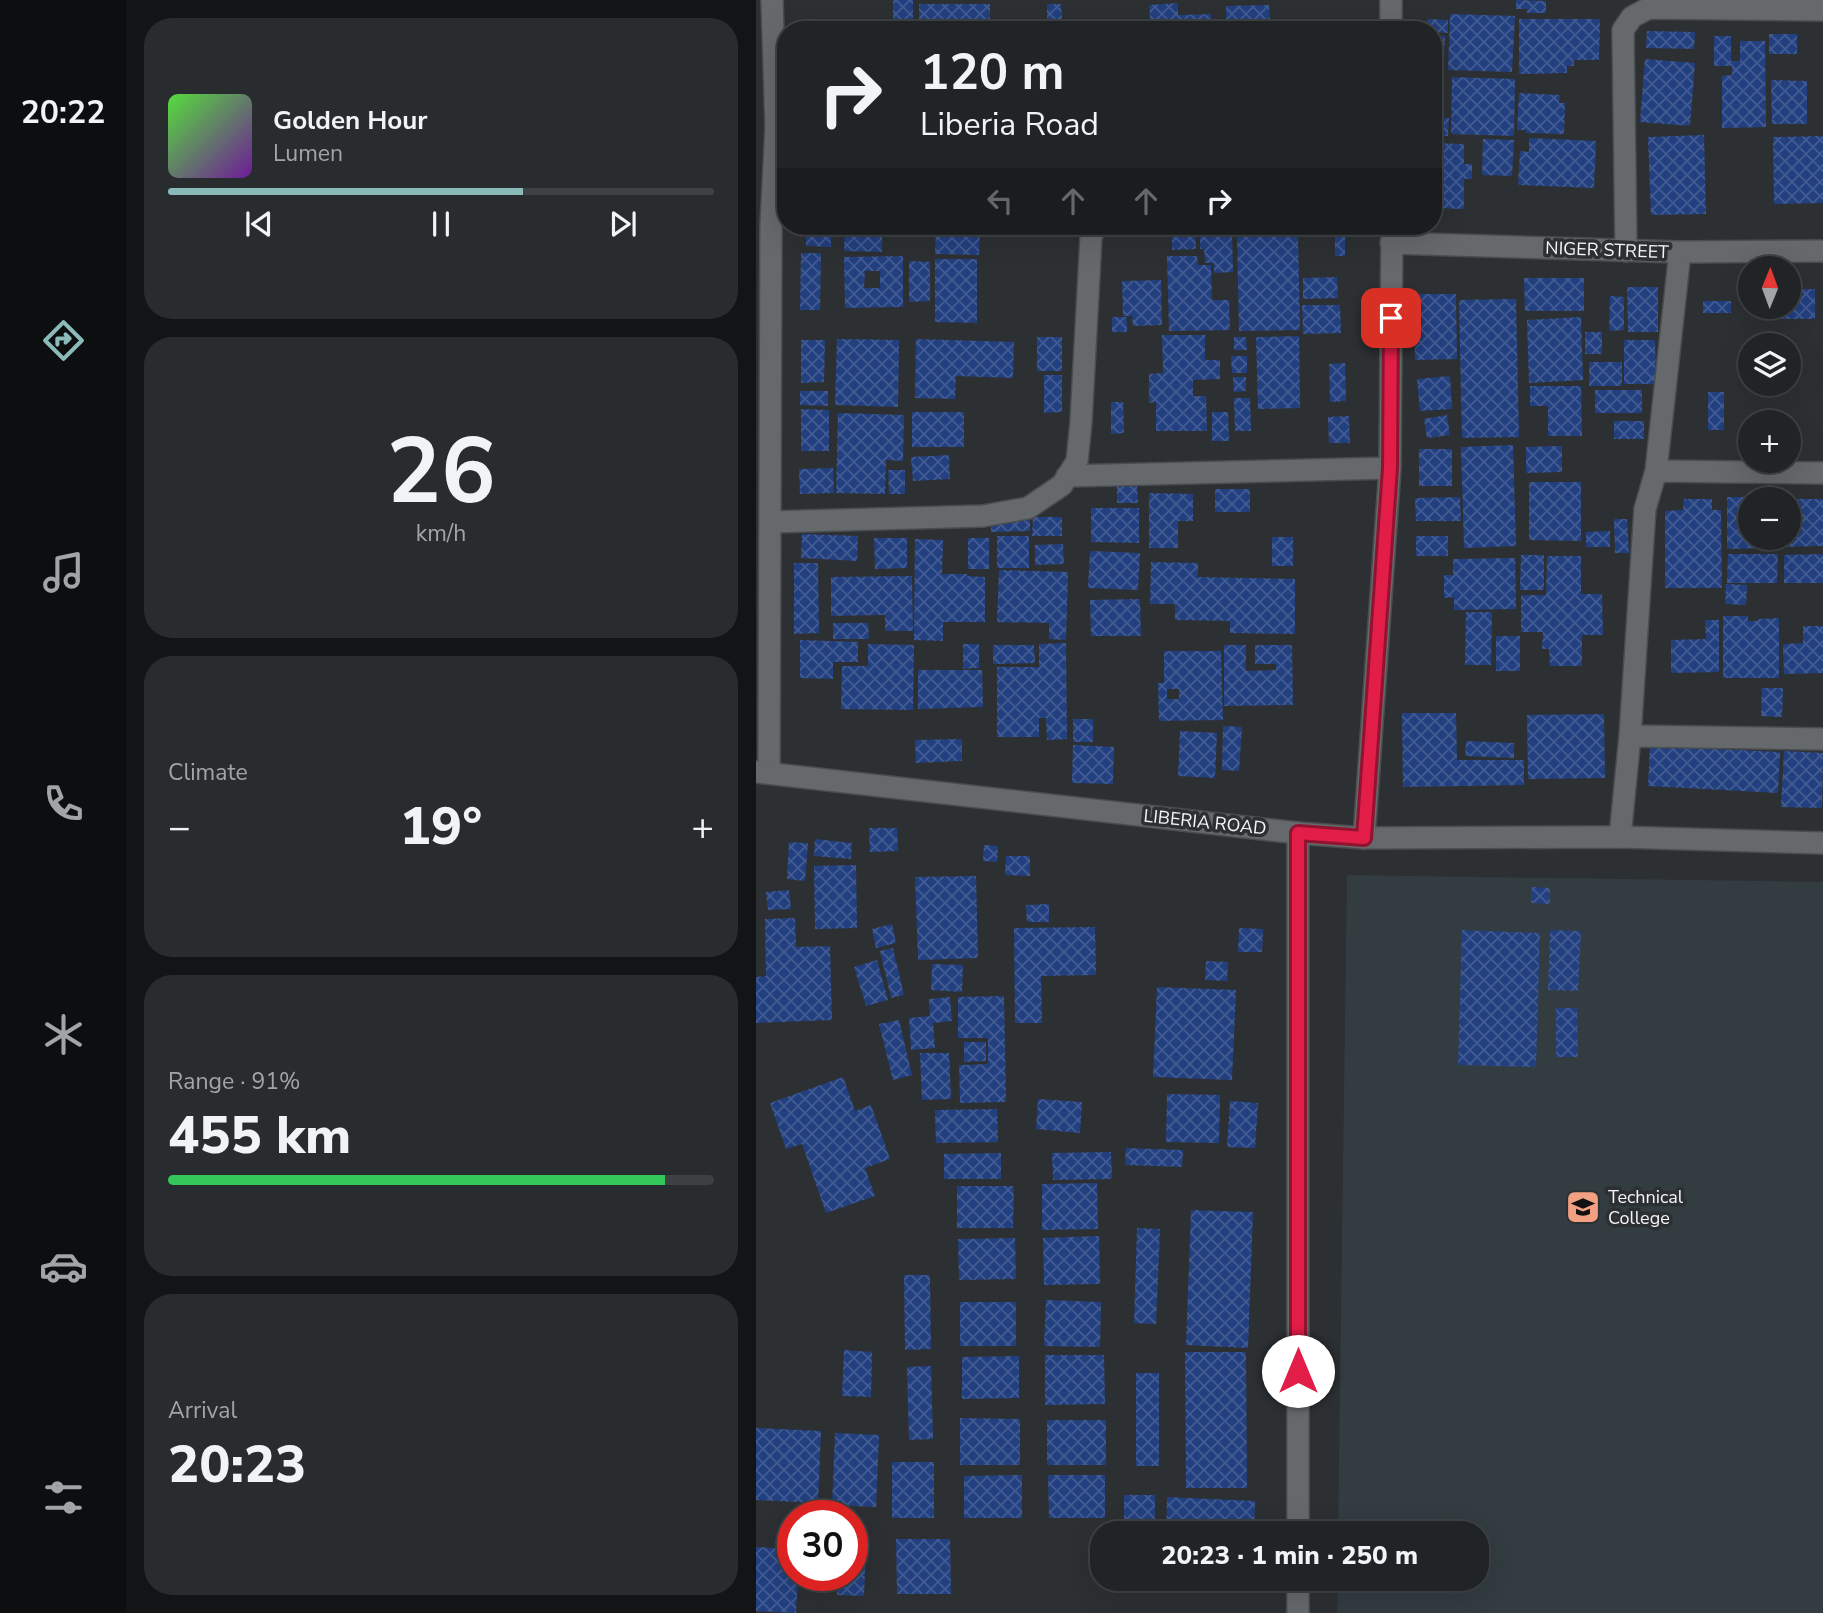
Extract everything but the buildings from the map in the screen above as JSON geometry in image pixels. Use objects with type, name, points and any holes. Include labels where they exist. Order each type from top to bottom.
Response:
[{"type":"street","points":[[1391,0],[1391,21]]},
{"type":"street","points":[[767,1],[777,91]]},
{"type":"street","points":[[1626,251],[1623,30],[1632,17],[1649,8],[1823,10]]},
{"type":"street","points":[[762,773],[770,522],[763,468],[764,225],[777,150]]},
{"type":"street","points":[[770,522],[983,516],[1028,508],[1062,485],[1077,461],[1082,422],[1092,235]]},
{"type":"street","points":[[1364,838],[1390,468],[1392,235]]},
{"type":"street","name":"NIGER STREET","points":[[1406,235],[1626,251],[1823,251]]},
{"type":"street","points":[[1620,837],[1630,736],[1645,509],[1656,471],[1679,253]]},
{"type":"street","points":[[1067,477],[1390,468]]},
{"type":"street","points":[[1656,471],[1823,473]]},
{"type":"street","points":[[1630,736],[1823,739]]},
{"type":"street","name":"LIBERIA ROAD","points":[[762,773],[1298,833],[1364,838],[1620,837],[1823,843]]},
{"type":"street","points":[[1298,833],[1298,1521]]},
{"type":"street","points":[[1298,1591],[1298,1613]]},
{"type":"shaded area","name":"Technical College","points":[[1347,875],[1823,882],[1823,1613],[1337,1613],[1338,1591],[1489,1591],[1489,1521],[1338,1521]]},
{"type":"place","name":"Technical College","points":[[1583,1207]]},
{"type":"route","points":[[1298,1371],[1298,833],[1364,838],[1390,468],[1391,318]]}]
